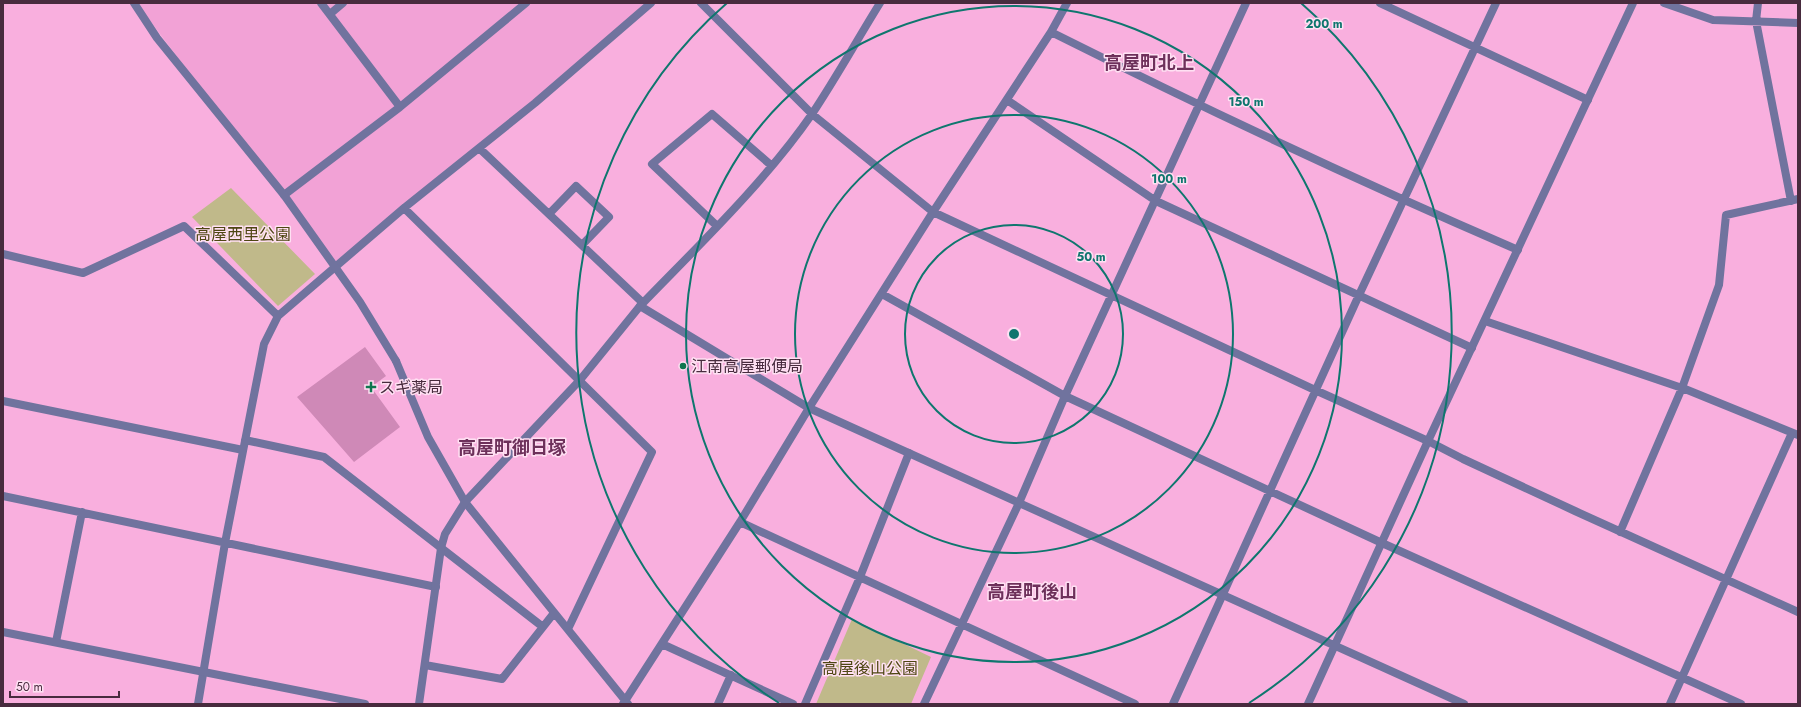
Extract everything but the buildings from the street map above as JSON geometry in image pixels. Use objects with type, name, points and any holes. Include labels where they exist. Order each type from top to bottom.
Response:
[{"type":"street","points":[[134,3],[157,38],[284,195],[360,302],[396,361],[428,437],[465,502],[568,629],[625,703],[740,522],[809,408],[882,294],[932,212],[1051,32],[1067,3]]},
{"type":"street","points":[[321,3],[400,107]]},
{"type":"street","points":[[330,14],[343,3]]},
{"type":"street","points":[[284,195],[400,107],[526,3]]},
{"type":"street","points":[[198,704],[225,543],[264,344],[278,316],[336,268],[404,208],[534,103],[651,3]]},
{"type":"street","points":[[701,3],[812,114],[932,212],[1111,296],[1428,441],[1463,459],[1620,532],[1798,612]]},
{"type":"street","points":[[419,704],[441,548],[445,534],[465,502],[580,380],[642,304],[772,166],[812,114],[880,3]]},
{"type":"street","points":[[924,704],[1019,503],[1065,396],[1200,106],[1246,3]]},
{"type":"street","points":[[1380,3],[1588,100]]},
{"type":"street","points":[[1173,704],[1315,390],[1496,3]]},
{"type":"street","points":[[1308,704],[1428,441],[1633,3]]},
{"type":"street","points":[[1664,3],[1713,20],[1798,23]]},
{"type":"street","points":[[1620,532],[1682,388],[1719,285],[1726,215],[1794,200],[1756,21],[1758,3]]},
{"type":"street","points":[[1051,32],[1200,106],[1404,201],[1518,250]]},
{"type":"street","points":[[1007,100],[1156,201],[1472,348]]},
{"type":"street","points":[[717,226],[652,164],[712,114],[772,166]]},
{"type":"street","points":[[479,148],[642,304],[809,408],[1464,704]]},
{"type":"street","points":[[549,214],[576,186],[598,206],[609,217],[582,245]]},
{"type":"street","points":[[404,208],[652,452],[568,629]]},
{"type":"street","points":[[3,254],[83,273],[184,226],[278,316]]},
{"type":"street","points":[[882,294],[1065,396],[1382,543],[1741,704]]},
{"type":"street","points":[[1485,321],[1682,388],[1795,434],[1726,580],[1670,704]]},
{"type":"street","points":[[3,401],[243,450]]},
{"type":"street","points":[[245,440],[324,457],[543,627]]},
{"type":"street","points":[[805,704],[860,577],[909,453]]},
{"type":"street","points":[[3,496],[436,587]]},
{"type":"street","points":[[56,642],[82,512]]},
{"type":"street","points":[[740,522],[1135,704]]},
{"type":"street","points":[[425,665],[502,679],[554,613]]},
{"type":"street","points":[[3,632],[365,704]]},
{"type":"street","points":[[662,644],[793,704]]},
{"type":"street","points":[[718,704],[731,676]]},
{"type":"shaded area","points":[[137,3],[650,3],[336,268]]},
{"type":"green space","name":"高屋西里公園","points":[[231,188],[315,274],[278,306],[192,217]]},
{"type":"green space","name":"高屋後山公園","points":[[852,619],[931,657],[911,704],[816,704]]},
{"type":"place","name":"江南高屋郵便局","points":[[683,366]]},
{"type":"place","name":"スギ薬局","points":[[371,387]]},
{"type":"district","name":"高屋町北上","points":[[1149,63]]},
{"type":"district","name":"高屋町御日塚","points":[[512,448]]},
{"type":"district","name":"高屋町後山","points":[[1032,592]]}]
